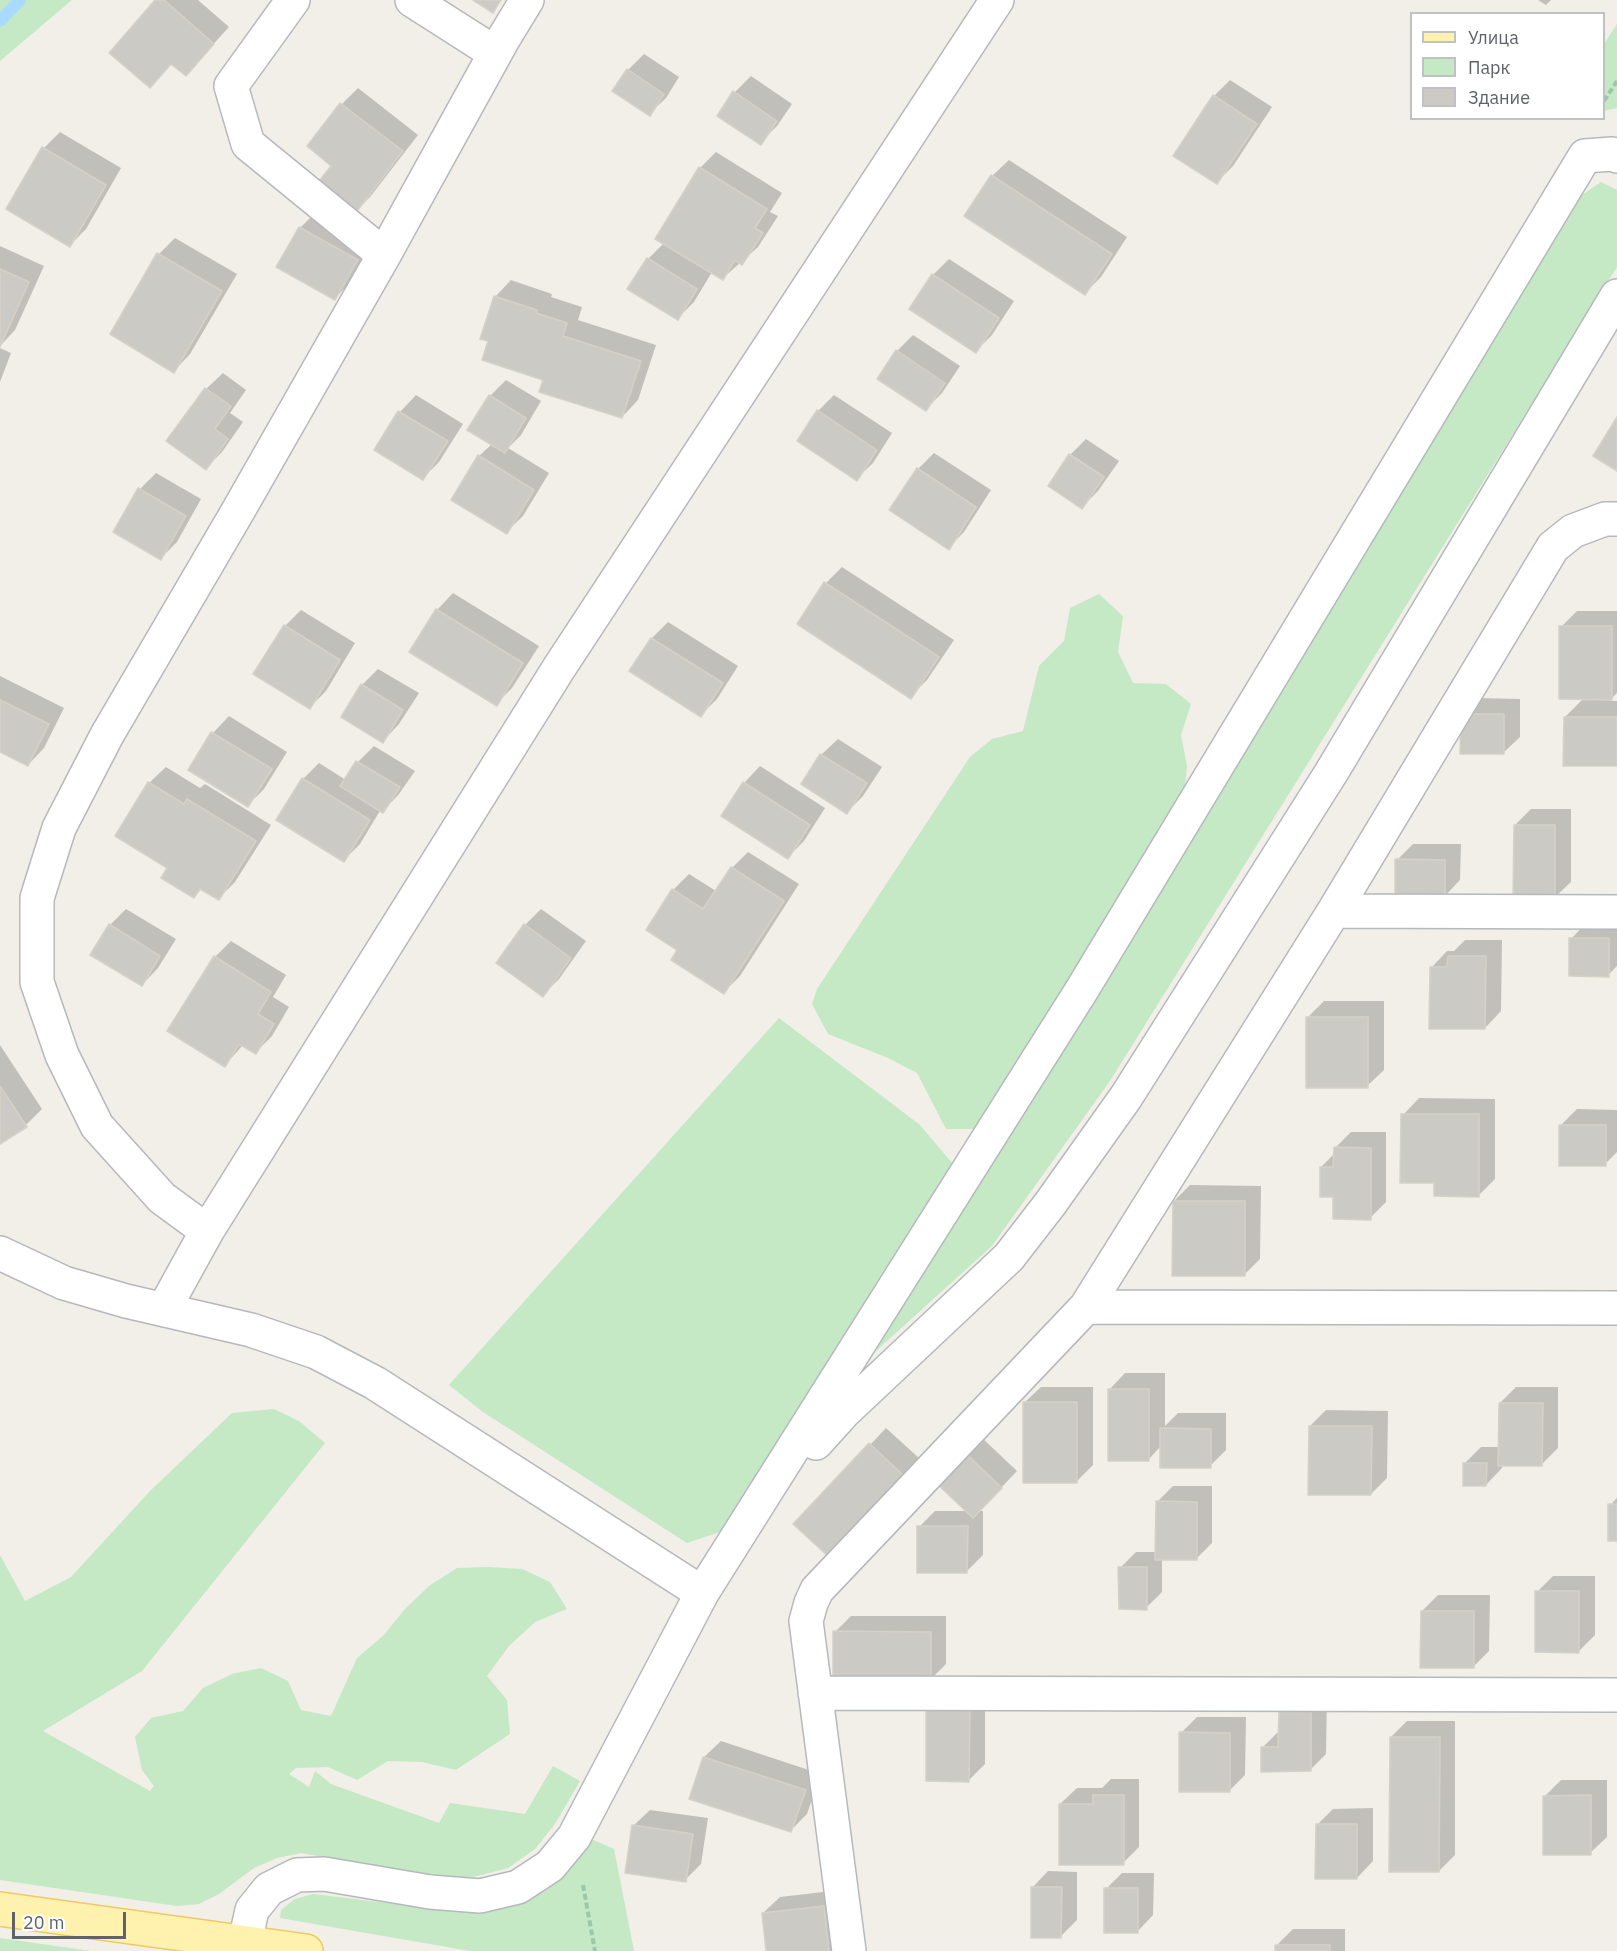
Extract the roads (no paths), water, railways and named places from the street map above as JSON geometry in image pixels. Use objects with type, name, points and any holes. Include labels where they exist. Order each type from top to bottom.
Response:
[{"type":"main road","points":[[0,1909],[306,1951]]},
{"type":"street","points":[[293,0],[231,86],[248,144],[384,255]]},
{"type":"street","points":[[412,0],[495,53]]},
{"type":"street","points":[[207,1231],[162,1198],[97,1126],[62,1055],[37,982],[37,898],[58,828],[107,735],[238,511],[527,0]]},
{"type":"street","points":[[164,1309],[207,1231],[559,668],[997,0]]},
{"type":"street","points":[[244,1942],[252,1910],[269,1889],[297,1875],[324,1874],[430,1892],[480,1896],[518,1887],[550,1866],[574,1837],[702,1593],[1089,978],[1585,156],[1612,154],[1617,156]]},
{"type":"street","points":[[748,1522],[844,1412],[1009,1257],[1050,1204],[1126,1097],[1331,772],[1617,296]]},
{"type":"street","points":[[849,1951],[806,1621],[817,1590],[1086,1307],[1334,911],[1553,547],[1573,531],[1605,519],[1617,519]]},
{"type":"street","points":[[1334,911],[1617,912]]},
{"type":"street","points":[[0,1253],[64,1283],[126,1301],[251,1330],[316,1352],[375,1383],[702,1593]]},
{"type":"street","points":[[1086,1307],[1617,1308]]},
{"type":"street","points":[[816,1693],[1617,1695]]},
{"type":"waterway","points":[[0,21],[20,0]]}]
